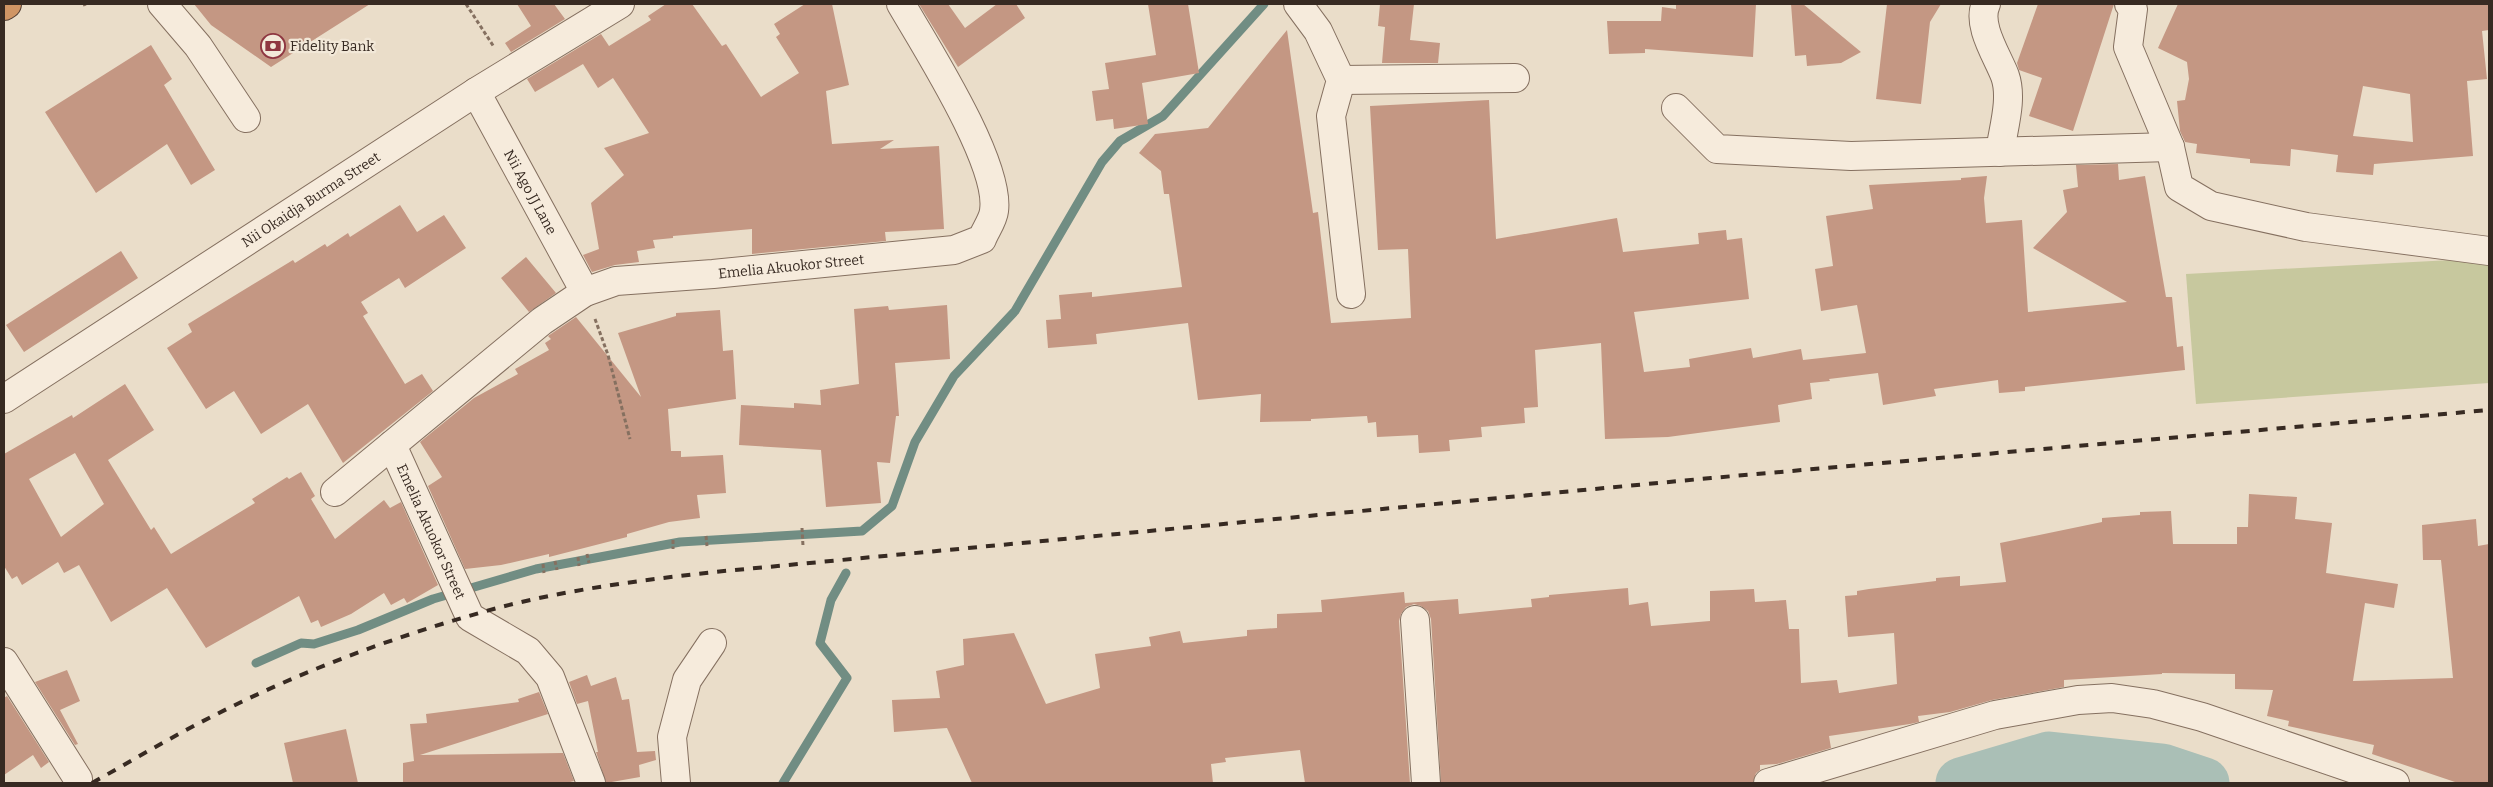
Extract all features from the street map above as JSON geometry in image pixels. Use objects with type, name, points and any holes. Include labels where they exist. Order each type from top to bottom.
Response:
[{"type":"street","points":[[162,4],[198,46],[233,117]]},
{"type":"street","name":"Nii Okaidja Burma Street","points":[[4,399],[476,92],[620,4]]},
{"type":"street","name":"Emelia Akuokor Street","points":[[335,492],[542,321],[585,292],[616,281],[713,274],[954,250],[982,239],[994,212],[992,178],[950,88],[901,4]]},
{"type":"street","points":[[1298,4],[1318,31],[1341,80],[1331,116],[1351,294]]},
{"type":"street","points":[[1986,4],[1983,9],[1987,35],[1996,60],[2005,76],[2008,98],[2000,152]]},
{"type":"street","points":[[2128,4],[2133,9],[2128,47],[2170,147],[2179,187],[2211,206],[2306,227],[2489,251]]},
{"type":"street","points":[[1341,80],[1515,78]]},
{"type":"street","name":"Nii Ago JJ Lane","points":[[476,92],[585,292]]},
{"type":"street","points":[[1676,108],[1717,149],[1852,156],[2170,147]]},
{"type":"street","name":"Emelia Akuokor Street","points":[[392,445],[470,617],[528,651],[550,677],[591,783]]},
{"type":"street","points":[[1415,620],[1426,783]]},
{"type":"street","points":[[676,783],[672,737],[687,680],[712,643]]},
{"type":"street","points":[[4,662],[78,779]]},
{"type":"street","points":[[1768,783],[1995,715],[2078,700],[2112,698],[2153,704],[2202,717],[2395,783]]},
{"type":"path","points":[[466,4],[509,71]]},
{"type":"path","points":[[585,292],[608,355],[630,439]]},
{"type":"path","points":[[802,528],[803,546]]},
{"type":"path","points":[[706,536],[707,546]]},
{"type":"path","points":[[673,540],[673,549]]},
{"type":"path","points":[[587,554],[589,563]]},
{"type":"path","points":[[578,557],[579,566]]},
{"type":"path","points":[[555,562],[556,570]]},
{"type":"path","points":[[543,564],[544,573]]},
{"type":"green space","points":[[2489,258],[2489,383],[2196,404],[2186,274]]},
{"type":"building","name":"Fidelity Bank","points":[[194,4],[370,4],[271,67],[211,25]]},
{"type":"building","points":[[517,4],[554,4],[565,19],[511,52],[505,43],[531,26]]},
{"type":"building","points":[[666,4],[692,4],[722,46],[726,44],[761,97],[799,73],[776,37],[780,34],[774,24],[805,4],[832,4],[849,85],[826,91],[832,144],[894,140],[880,149],[939,146],[944,229],[885,232],[886,241],[752,254],[752,229],[673,236],[673,238],[653,240],[655,248],[637,251],[639,262],[615,265],[592,272],[583,255],[599,249],[591,203],[624,175],[604,148],[649,133],[613,78],[598,88],[583,64],[535,92],[527,79],[601,34],[609,46],[651,20],[648,16]]},
{"type":"building","points":[[919,4],[948,4],[965,28],[997,4],[1016,4],[1025,18],[958,67]]},
{"type":"building","points":[[1148,4],[1188,4],[1199,73],[1142,83],[1148,124],[1114,129],[1113,119],[1096,121],[1092,91],[1109,89],[1105,63],[1156,55]]},
{"type":"building","points":[[1380,4],[1414,4],[1410,40],[1440,43],[1438,63],[1382,63],[1385,27],[1378,26]]},
{"type":"building","points":[[1676,4],[1756,4],[1753,57],[1645,49],[1645,53],[1609,54],[1607,21],[1661,21],[1662,7],[1676,9]]},
{"type":"building","points":[[1791,4],[1803,4],[1861,52],[1841,63],[1807,66],[1806,55],[1795,56]]},
{"type":"building","points":[[1887,4],[1941,4],[1930,22],[1921,104],[1876,99]]},
{"type":"building","points":[[2038,4],[2114,4],[2073,131],[2029,116],[2042,78],[2019,70],[2017,63]]},
{"type":"building","points":[[2178,4],[2489,4],[2489,30],[2482,31],[2487,79],[2467,81],[2473,156],[2374,164],[2373,175],[2336,172],[2338,155],[2291,149],[2290,166],[2250,163],[2250,159],[2196,153],[2197,144],[2185,142],[2180,131],[2177,101],[2185,100],[2189,79],[2187,62],[2158,48]],"holes":[[[2363,86],[2410,94],[2413,142],[2353,136]]]},
{"type":"building","points":[[1287,30],[1313,213],[1318,212],[1331,323],[1411,318],[1408,249],[1378,250],[1370,106],[1489,100],[1496,239],[1617,218],[1623,252],[1699,244],[1698,233],[1726,230],[1727,240],[1742,238],[1749,299],[1634,312],[1644,372],[1690,367],[1689,359],[1751,348],[1753,358],[1801,349],[1803,360],[1866,353],[1857,305],[1821,311],[1815,269],[1833,266],[1826,216],[1873,209],[1869,185],[1961,180],[1961,178],[1987,176],[1984,198],[1986,223],[2022,220],[2028,312],[2127,302],[2033,248],[2067,212],[2063,190],[2078,187],[2076,165],[2118,164],[2119,180],[2145,176],[2166,297],[2172,297],[2177,347],[2183,346],[2185,370],[2025,387],[2025,391],[1999,393],[1998,380],[1934,389],[1936,396],[1883,405],[1878,373],[1810,383],[1812,399],[1778,405],[1780,422],[1668,437],[1605,439],[1601,343],[1535,350],[1538,407],[1524,408],[1525,423],[1481,427],[1482,437],[1449,440],[1450,451],[1419,453],[1418,435],[1377,437],[1376,422],[1368,423],[1367,416],[1311,419],[1311,421],[1260,422],[1261,394],[1198,400],[1188,323],[1096,334],[1097,344],[1048,348],[1046,320],[1061,319],[1059,295],[1092,292],[1092,297],[1182,287],[1169,194],[1164,194],[1161,171],[1139,153],[1155,134],[1208,128]]},
{"type":"building","points":[[151,45],[172,79],[164,85],[215,170],[191,185],[167,144],[96,193],[45,112]]},
{"type":"building","points":[[400,205],[417,232],[444,215],[466,248],[405,288],[399,278],[361,302],[368,313],[363,316],[405,384],[422,374],[433,391],[343,463],[308,404],[261,434],[234,391],[206,409],[167,348],[192,332],[188,324],[293,260],[295,263],[325,244],[327,247],[348,233],[350,237]]},
{"type":"building","points":[[121,251],[138,278],[24,352],[6,325]]},
{"type":"building","points":[[526,257],[556,293],[529,312],[501,278]]},
{"type":"building","points":[[947,305],[950,359],[895,363],[899,416],[896,416],[890,463],[877,462],[881,503],[826,507],[821,450],[739,445],[741,405],[794,408],[794,403],[821,405],[820,390],[859,384],[854,309],[888,306],[889,310]]},
{"type":"building","points":[[720,310],[723,351],[733,350],[736,399],[668,409],[671,451],[681,451],[681,457],[723,455],[726,493],[697,495],[700,518],[669,522],[627,534],[627,537],[549,557],[549,554],[501,565],[465,569],[428,486],[442,477],[420,442],[474,398],[518,374],[515,369],[549,350],[545,343],[551,339],[548,336],[576,317],[641,397],[618,333],[676,316],[676,313]]},
{"type":"building","points":[[125,384],[154,430],[108,460],[151,530],[154,527],[171,554],[255,503],[252,499],[287,477],[289,479],[301,472],[315,496],[311,499],[335,539],[384,500],[390,508],[401,502],[438,585],[407,603],[404,598],[391,605],[384,593],[351,614],[321,627],[318,620],[311,623],[299,596],[206,648],[167,588],[111,622],[79,565],[64,573],[58,562],[22,585],[17,576],[12,579],[4,566],[4,454],[72,415],[73,418]],"holes":[[[75,453],[104,504],[61,537],[29,479]]]},
{"type":"building","points":[[2249,494],[2297,497],[2295,519],[2332,523],[2326,573],[2398,584],[2394,608],[2365,603],[2353,681],[2453,678],[2441,560],[2423,560],[2422,525],[2476,519],[2478,546],[2489,544],[2489,783],[2458,783],[2372,754],[2374,745],[2288,726],[2289,721],[2267,716],[2273,690],[2235,689],[2235,674],[2162,673],[2064,680],[2064,687],[1992,700],[1950,712],[1918,716],[1919,722],[1829,736],[1831,748],[1777,764],[1760,765],[1760,770],[1756,773],[1753,783],[1441,783],[1431,619],[1428,611],[1414,604],[1406,607],[1399,621],[1410,783],[1305,783],[1300,750],[1225,758],[1226,762],[1211,764],[1213,783],[972,783],[947,728],[894,732],[892,700],[940,698],[936,671],[964,665],[963,639],[1014,633],[1046,704],[1100,688],[1095,654],[1151,646],[1149,637],[1180,631],[1183,643],[1247,636],[1247,630],[1277,628],[1277,614],[1322,612],[1321,600],[1404,592],[1405,603],[1458,599],[1459,614],[1532,607],[1531,599],[1549,597],[1549,595],[1628,588],[1629,605],[1648,602],[1651,626],[1710,621],[1710,591],[1754,589],[1755,602],[1786,600],[1789,629],[1799,629],[1801,683],[1837,680],[1839,693],[1897,684],[1894,633],[1848,637],[1845,596],[1857,595],[1857,591],[1869,589],[1936,581],[1936,578],[1960,576],[1960,586],[2006,582],[2000,543],[2102,522],[2102,518],[2140,515],[2140,512],[2171,511],[2173,544],[2237,544],[2237,527],[2248,527]]},
{"type":"building","points":[[67,670],[80,701],[60,710],[78,744],[75,745],[35,682]]},
{"type":"building","points":[[587,675],[591,686],[616,677],[622,700],[629,699],[637,752],[655,751],[656,760],[639,765],[640,777],[606,783],[596,752],[598,752],[588,701],[577,704],[569,682]]},
{"type":"building","points":[[539,692],[548,714],[420,755],[563,753],[574,781],[566,783],[403,783],[403,763],[414,761],[410,724],[427,723],[426,714],[519,702],[518,699]]},
{"type":"building","points":[[7,696],[49,762],[41,768],[33,755],[4,775],[4,698]]},
{"type":"building","points":[[346,729],[358,783],[293,783],[284,743]]},
{"type":"waterway","points":[[256,663],[301,643],[314,644],[358,630],[433,599],[536,569],[680,542],[862,531],[892,506],[915,442],[954,376],[1015,311],[1102,162],[1120,141],[1163,116],[1264,4]]},
{"type":"waterway","points":[[783,783],[847,678],[820,643],[831,600],[846,573]]},
{"type":"waterway","points":[[1961,783],[2049,757],[2162,769],[2204,783]]},
{"type":"railway","points":[[92,783],[215,715],[319,667],[392,640],[465,617],[554,595],[607,586],[714,572],[1711,478],[2489,410]]},
{"type":"place","name":"Fidelity Bank","points":[[273,46]]}]
